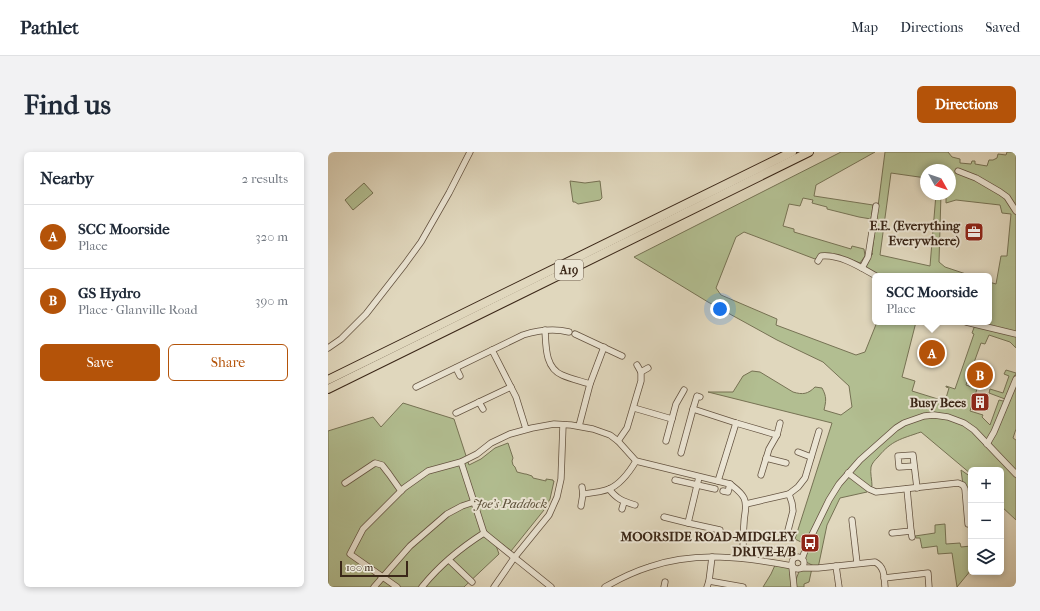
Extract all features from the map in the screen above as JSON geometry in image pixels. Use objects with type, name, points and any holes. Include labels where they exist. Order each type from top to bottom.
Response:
[{"type":"highway","name":"A19","points":[[328,380],[792,152]]},
{"type":"highway","name":"A19","points":[[328,389],[809,152]]},
{"type":"street","points":[[328,348],[345,335],[366,314],[421,242],[470,152]]},
{"type":"street","points":[[958,172],[976,178],[1000,192],[1007,197],[1016,211]]},
{"type":"street","points":[[862,268],[868,257],[876,206]]},
{"type":"street","points":[[818,260],[821,256],[844,260],[872,274]]},
{"type":"street","points":[[978,325],[1016,334]]},
{"type":"street","points":[[544,330],[547,355],[551,366],[556,372],[590,384]]},
{"type":"street","points":[[416,388],[523,335],[536,331],[558,330],[572,333],[622,356]]},
{"type":"street","points":[[579,426],[590,384],[604,347]]},
{"type":"street","points":[[492,350],[516,397],[526,429]]},
{"type":"street","points":[[618,441],[628,428],[641,381],[641,372],[637,365]]},
{"type":"street","points":[[456,368],[460,376]]},
{"type":"street","points":[[641,372],[648,368]]},
{"type":"street","points":[[987,444],[994,432],[1016,379]]},
{"type":"street","points":[[456,413],[511,387]]},
{"type":"street","points":[[666,441],[676,404],[684,390]]},
{"type":"street","points":[[681,453],[697,396],[700,397]]},
{"type":"street","points":[[479,402],[483,409]]},
{"type":"street","points":[[634,408],[672,419]]},
{"type":"street","points":[[693,408],[736,424],[777,436]]},
{"type":"street","points":[[794,585],[800,569],[804,565],[803,560],[807,545],[829,500],[839,484],[860,460],[896,428],[904,423],[924,416],[934,415],[948,417],[964,423],[974,430],[1016,474]]},
{"type":"street","points":[[761,475],[769,449],[777,436],[780,423]]},
{"type":"street","points":[[397,587],[350,554],[363,529],[401,491],[428,471],[461,462],[510,434],[526,429],[554,424],[579,426],[610,435],[618,441],[636,461],[730,484],[739,491],[746,504],[743,558]]},
{"type":"street","points":[[718,481],[736,424]]},
{"type":"street","points":[[494,587],[514,558],[549,515],[557,497],[561,479],[563,425]]},
{"type":"street","points":[[746,504],[789,494],[798,487],[805,478],[819,431]]},
{"type":"street","points":[[798,452],[811,457]]},
{"type":"street","points":[[766,458],[786,463]]},
{"type":"street","points":[[583,494],[609,489],[629,472],[636,461]]},
{"type":"street","points":[[461,462],[484,533],[548,586]]},
{"type":"street","points":[[345,483],[375,463],[382,465],[401,491]]},
{"type":"street","points":[[914,466],[917,488]]},
{"type":"street","points":[[848,473],[869,489],[876,492],[958,484],[962,485],[965,489],[968,524]]},
{"type":"street","points":[[688,523],[699,477]]},
{"type":"street","points":[[675,480],[715,489]]},
{"type":"street","points":[[723,491],[728,492],[730,484]]},
{"type":"street","points":[[581,506],[583,494],[582,487]]},
{"type":"street","points":[[609,489],[617,498],[635,505]]},
{"type":"street","points":[[907,489],[912,537]]},
{"type":"street","points":[[786,538],[793,511],[789,494]]},
{"type":"street","points":[[374,587],[410,546],[447,514],[462,506],[474,502]]},
{"type":"street","points":[[622,509],[624,502]]},
{"type":"street","points":[[664,517],[720,530]]},
{"type":"street","points":[[852,520],[857,563]]},
{"type":"street","points":[[892,533],[911,531]]},
{"type":"street","points":[[422,587],[469,542],[484,533]]},
{"type":"street","points":[[794,585],[792,560],[807,545]]},
{"type":"street","points":[[712,557],[708,584],[744,586]]},
{"type":"street","points":[[604,587],[650,566],[682,559],[712,557],[743,558],[792,566],[796,569],[875,562],[879,564],[884,572],[885,587]]},
{"type":"street","points":[[776,563],[799,557],[818,568]]},
{"type":"street","points":[[449,560],[472,582]]},
{"type":"street","points":[[836,566],[839,587]]},
{"type":"street","points":[[884,578],[928,573],[929,587]]},
{"type":"green space","points":[[841,152],[875,152],[816,185],[814,196],[873,205],[871,219],[827,209],[827,207],[812,203],[813,200],[803,198],[800,206],[789,204],[783,226],[794,229],[794,232],[851,249],[852,246],[864,249],[865,256],[860,263],[830,254],[820,254],[815,259],[744,232],[736,237],[716,288],[721,295],[777,319],[776,325],[856,355],[865,352],[876,325],[915,325],[902,377],[915,381],[912,391],[941,400],[942,397],[946,398],[949,388],[946,386],[955,389],[974,334],[972,333],[975,325],[992,325],[992,283],[996,284],[1001,256],[1007,256],[1011,214],[1002,213],[1000,205],[956,200],[956,164],[920,164],[920,177],[891,173],[880,255],[930,266],[936,200],[941,200],[939,262],[945,267],[963,273],[872,274],[862,268],[868,257],[873,254],[885,152],[948,152],[952,157],[960,159],[960,163],[971,164],[972,161],[975,161],[975,164],[987,166],[989,160],[997,158],[998,154],[1006,155],[1007,152],[1016,152],[1016,348],[1010,342],[989,335],[985,344],[981,343],[966,385],[977,389],[970,411],[983,415],[982,417],[990,425],[999,400],[1007,402],[1016,379],[1016,429],[1013,438],[1016,440],[1016,520],[1004,509],[1004,467],[968,467],[968,471],[921,432],[892,443],[883,451],[872,464],[872,486],[867,492],[840,498],[827,525],[818,568],[804,561],[807,545],[795,539],[832,423],[708,392],[733,392],[743,376],[752,371],[760,372],[793,392],[803,394],[815,387],[822,388],[826,399],[824,410],[841,415],[852,407],[849,386],[823,362],[777,340],[708,302],[634,257]]},
{"type":"green space","points":[[570,181],[585,183],[600,181],[602,198],[600,200],[578,204],[573,202]]},
{"type":"green space","points":[[364,183],[373,193],[353,210],[345,200]]},
{"type":"green space","points":[[946,200],[956,200],[946,203]]},
{"type":"green space","points":[[1006,370],[1016,373],[1005,399],[989,393],[990,389],[1003,393],[1009,376],[1004,374]]},
{"type":"green space","name":"Joe's Paddock","points":[[403,403],[454,419],[469,465],[481,459],[495,448],[508,443],[513,458],[513,465],[517,472],[532,476],[533,478],[554,481],[550,499],[544,510],[511,551],[493,537],[499,554],[464,587],[328,587],[328,431],[373,417],[381,427]]},
{"type":"green space","points":[[961,470],[968,475],[968,488],[965,489]]},
{"type":"green space","points":[[945,524],[946,544],[960,543],[961,547],[968,546],[968,574],[957,587],[952,553],[938,554],[937,546],[922,548],[920,538],[916,538],[915,536],[935,533],[935,525]]},
{"type":"green space","points":[[776,563],[792,566],[795,582],[800,569],[812,568],[809,582],[804,584],[804,587],[763,587]]},
{"type":"place","name":"E.E. (Everything Everywhere)","points":[[974,232]]},
{"type":"place","name":"SCC Moorside","points":[[932,353]]},
{"type":"place","name":"GS Hydro","points":[[980,375]]},
{"type":"place","name":"Busy Bees","points":[[980,402]]},
{"type":"place","name":"MOORSIDE ROAD-MIDGLEY DRIVE-E/B","points":[[810,543]]}]
